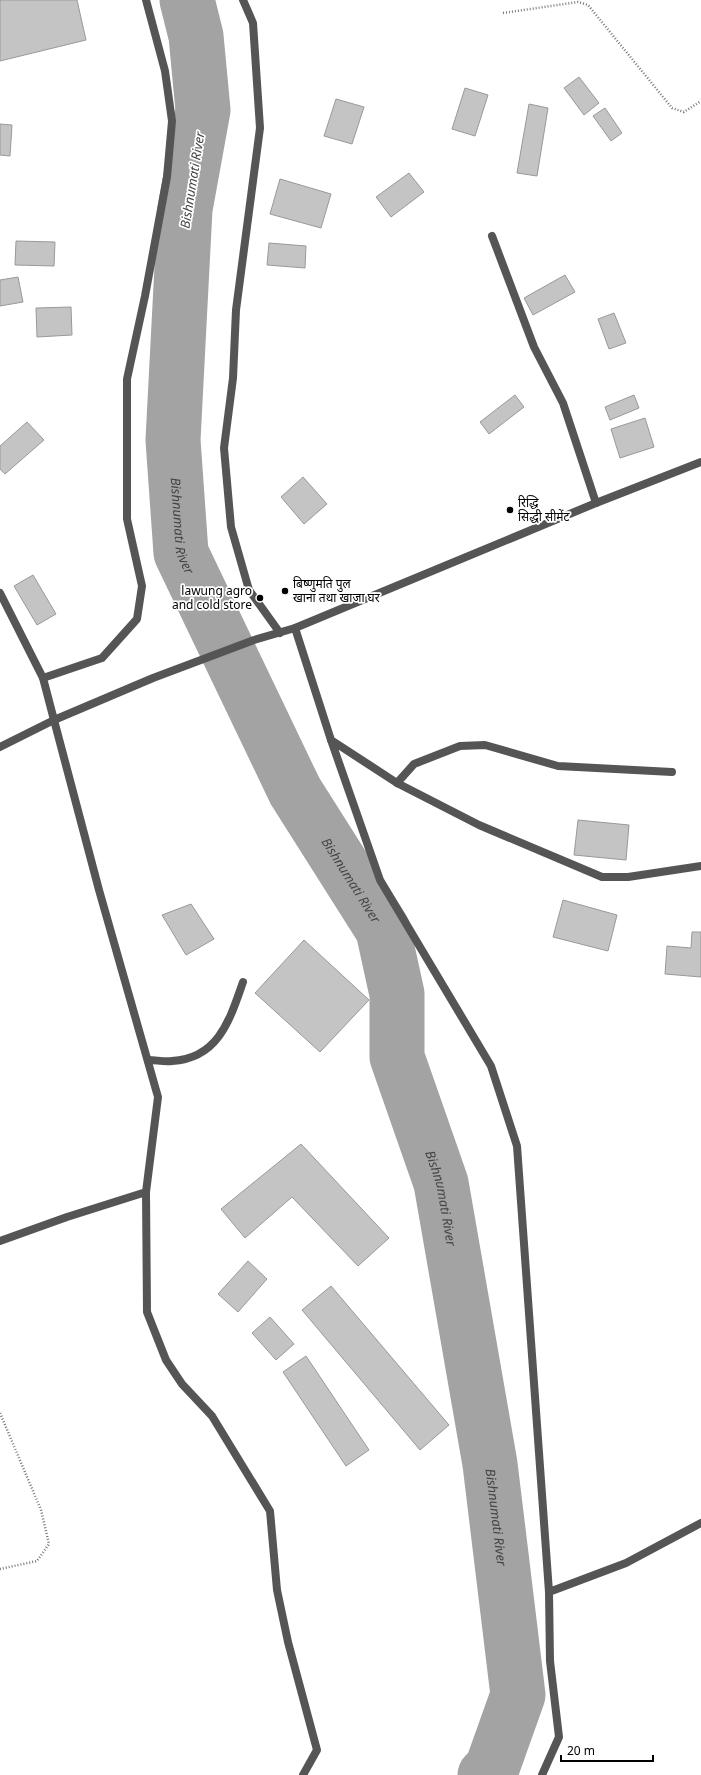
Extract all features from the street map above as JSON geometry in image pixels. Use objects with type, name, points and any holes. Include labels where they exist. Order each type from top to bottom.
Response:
[{"type":"street","points":[[43,678],[102,658],[137,619],[142,586],[127,519],[127,379],[146,296],[167,177],[172,121],[165,71],[146,0]]},
{"type":"street","points":[[243,0],[253,23],[260,128],[236,310],[233,378],[224,448],[231,527],[249,590],[280,633]]},
{"type":"street","points":[[492,236],[534,347],[563,403],[577,451],[596,503]]},
{"type":"street","points":[[0,747],[54,720],[153,678],[254,640],[295,628],[596,503],[701,462]]},
{"type":"street","points":[[0,593],[43,678],[99,890],[158,1097],[146,1192],[147,1312],[163,1354],[182,1384],[212,1416],[270,1511],[277,1590],[288,1642],[317,1750],[303,1775]]},
{"type":"street","points":[[295,628],[331,740],[380,880],[491,1066],[517,1146],[548,1592],[550,1661],[559,1737],[542,1775]]},
{"type":"street","points":[[331,740],[397,783],[479,825],[602,877],[628,877],[701,866]]},
{"type":"street","points":[[397,783],[414,764],[460,746],[485,745],[558,766],[672,772]]},
{"type":"street","points":[[148,1060],[172,1061],[195,1057],[216,1041],[228,1023],[243,982]]},
{"type":"street","points":[[0,1241],[66,1217],[146,1192]]},
{"type":"street","points":[[548,1592],[626,1563],[701,1523]]},
{"type":"path","points":[[503,13],[578,2],[588,5],[672,108],[684,112],[701,101]]},
{"type":"path","points":[[0,1413],[41,1510],[49,1544],[37,1561],[0,1569]]},
{"type":"building","points":[[0,0],[77,0],[86,40],[0,61]]},
{"type":"building","points":[[579,77],[599,103],[584,115],[564,88]]},
{"type":"building","points":[[465,88],[488,95],[475,136],[452,129]]},
{"type":"building","points":[[336,99],[364,107],[352,144],[324,136]]},
{"type":"building","points":[[529,104],[548,108],[537,176],[517,173]]},
{"type":"building","points":[[605,108],[622,133],[611,141],[593,116]]},
{"type":"building","points":[[0,124],[12,125],[10,156],[0,155]]},
{"type":"building","points":[[409,173],[424,192],[391,217],[376,197]]},
{"type":"building","points":[[280,179],[331,194],[321,228],[270,214]]},
{"type":"building","points":[[16,241],[55,242],[54,266],[15,265]]},
{"type":"building","points":[[269,243],[306,246],[305,268],[267,265]]},
{"type":"building","points":[[565,275],[575,292],[533,315],[524,298]]},
{"type":"building","points":[[18,277],[23,302],[0,306],[0,280]]},
{"type":"building","points":[[71,307],[72,335],[37,337],[36,308]]},
{"type":"building","points":[[614,313],[626,343],[609,349],[598,319]]},
{"type":"building","points":[[515,395],[524,407],[489,434],[480,422]]},
{"type":"building","points":[[634,395],[639,408],[610,420],[605,407]]},
{"type":"building","points":[[645,418],[654,447],[620,458],[611,429]]},
{"type":"building","points":[[27,422],[44,440],[5,474],[0,469],[0,446]]},
{"type":"building","points":[[303,477],[327,504],[304,524],[281,497]]},
{"type":"building","points":[[33,575],[56,614],[37,625],[14,586]]},
{"type":"building","points":[[578,820],[629,825],[626,860],[574,855]]},
{"type":"building","points":[[563,900],[617,915],[608,951],[553,937]]},
{"type":"building","points":[[191,904],[214,939],[186,955],[162,915]]},
{"type":"building","points":[[692,932],[701,932],[701,977],[665,974],[667,946],[691,948]]},
{"type":"building","points":[[304,940],[369,1000],[320,1052],[255,993]]},
{"type":"building","points":[[301,1144],[389,1238],[358,1266],[292,1197],[245,1238],[221,1209]]},
{"type":"building","points":[[248,1261],[267,1279],[238,1312],[218,1294]]},
{"type":"building","points":[[331,1286],[449,1425],[420,1450],[302,1310]]},
{"type":"building","points":[[270,1317],[294,1344],[276,1360],[252,1333]]},
{"type":"building","points":[[306,1356],[369,1450],[346,1466],[283,1372]]},
{"type":"waterway","name":"Bishnumati River","points":[[187,0],[196,36],[203,110],[185,209],[173,440],[181,553],[295,791],[383,930],[397,994],[397,1057],[441,1183],[490,1464],[518,1695],[492,1768],[485,1775]]},
{"type":"place","name":"रिद्धि सिद्धी सीमेंट","points":[[510,510]]},
{"type":"place","name":"बिष्णुमति पुल खाना तथा खाजा घर","points":[[285,591]]},
{"type":"place","name":"lawung agro and cold store","points":[[260,598]]}]
